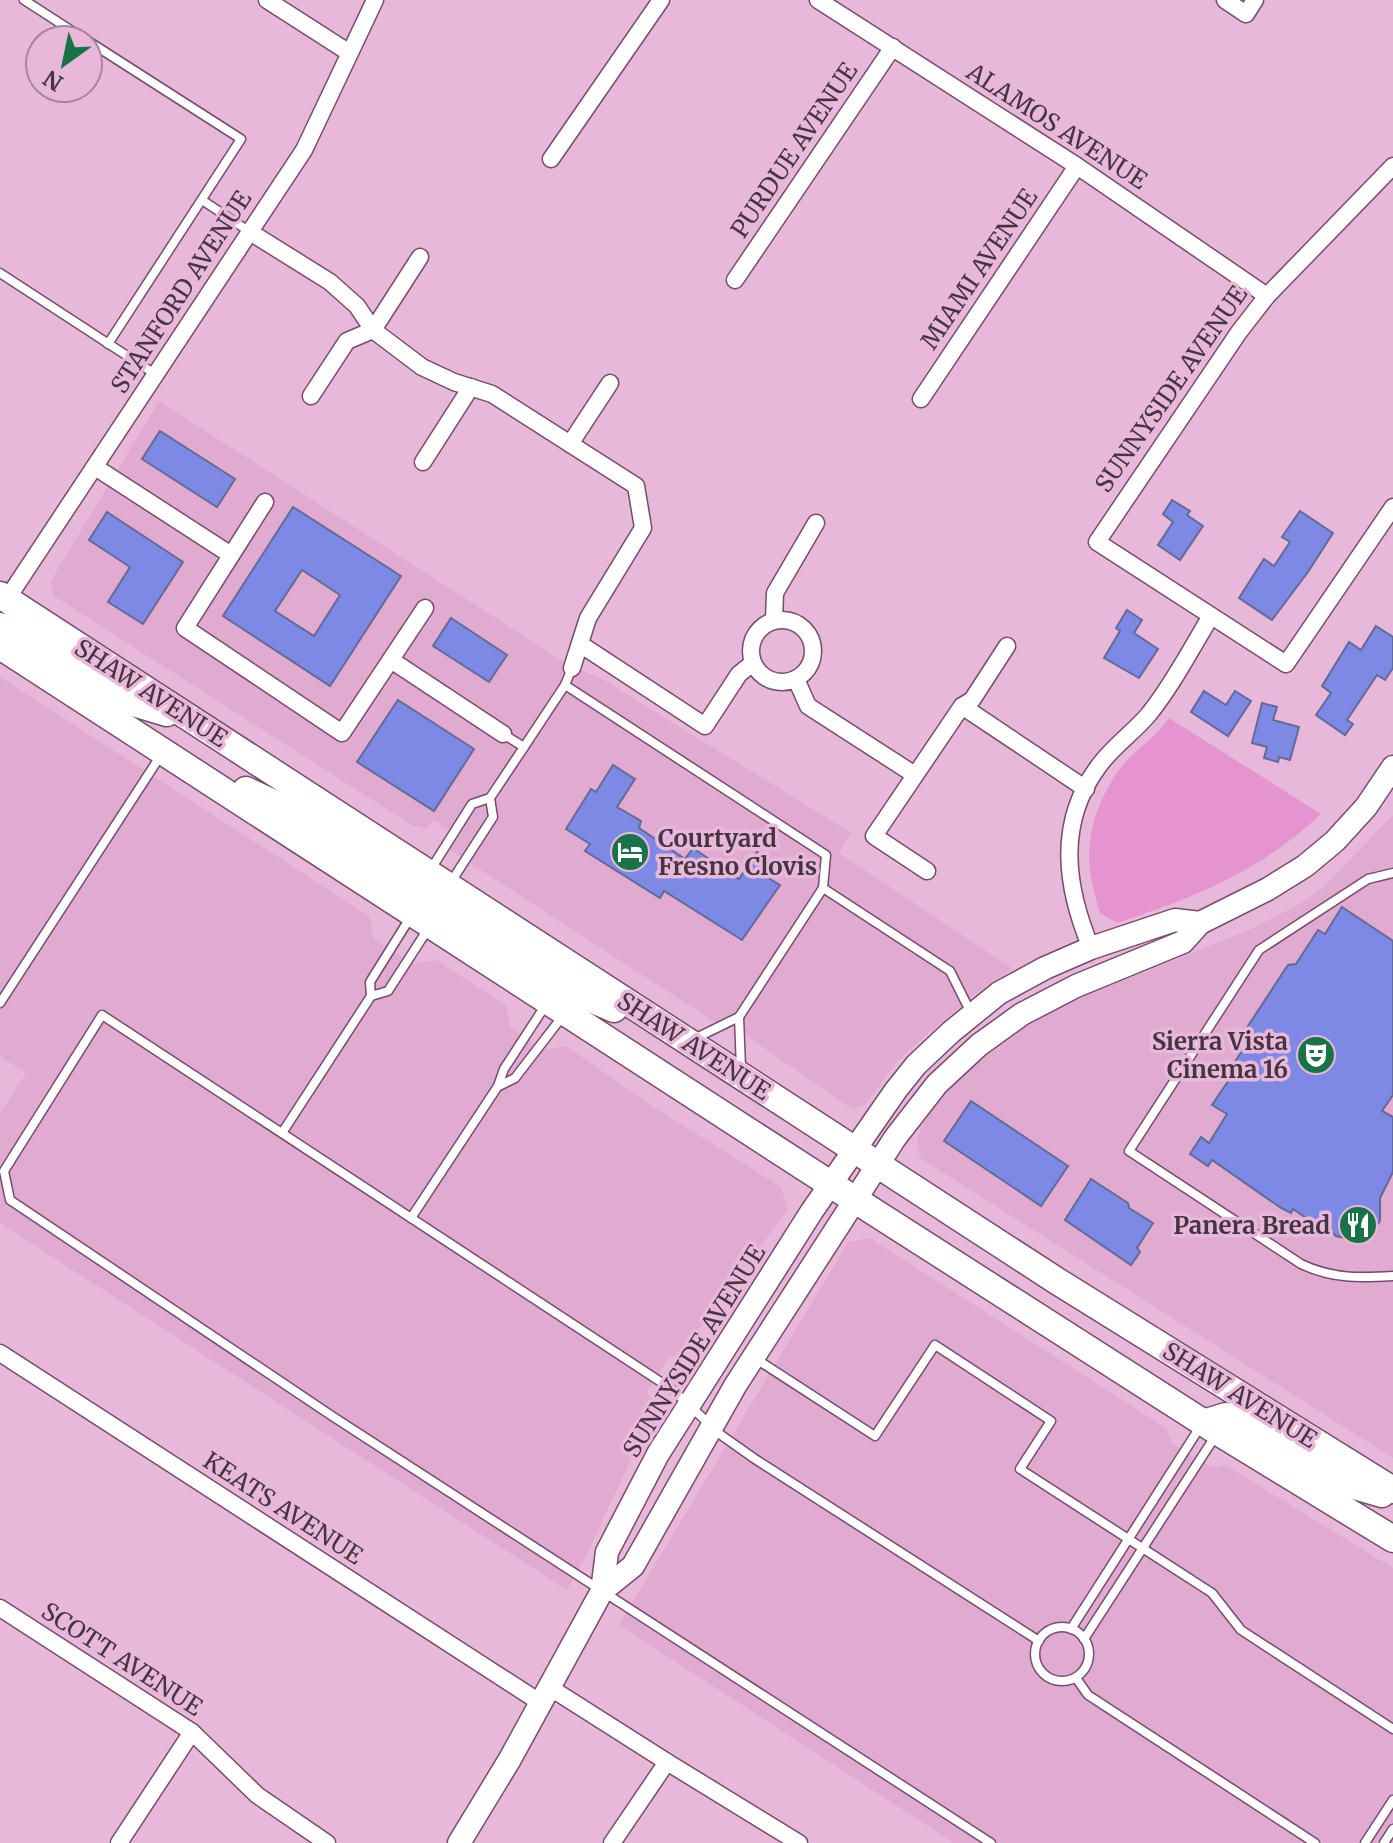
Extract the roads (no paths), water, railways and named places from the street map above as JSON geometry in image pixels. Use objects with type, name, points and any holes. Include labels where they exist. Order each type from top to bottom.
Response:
[{"type":"main road","name":"SHAW AVENUE","points":[[2,600],[197,722],[1071,1289],[1393,1490]]},
{"type":"main road","points":[[0,626],[15,630],[127,701],[197,722]]},
{"type":"main road","name":"SHAW AVENUE","points":[[0,646],[1210,1428],[1393,1539]]},
{"type":"main road","points":[[163,752],[297,814],[414,889],[427,892],[438,880]]},
{"type":"main road","points":[[957,1063],[1022,1014],[1076,986],[1183,942],[1200,923],[1268,889],[1305,866],[1335,841],[1366,807],[1393,767]]},
{"type":"main road","points":[[421,919],[430,905],[443,907],[572,991],[687,1042]]},
{"type":"main road","name":"SUNNYSIDE AVENUE","points":[[459,1843],[485,1803],[602,1591],[607,1552],[658,1454],[830,1183],[916,1065],[971,1014],[999,993],[1045,968],[1091,948],[1175,920],[1200,923]]},
{"type":"main road","points":[[957,1063],[998,1014],[1027,994],[1081,967],[1087,962],[1091,948]]},
{"type":"main road","name":"SUNNYSIDE AVENUE","points":[[602,1591],[633,1566],[753,1357],[878,1164],[918,1108],[957,1063]]},
{"type":"main road","points":[[1210,1428],[1216,1417],[1238,1419],[1341,1482],[1393,1498]]},
{"type":"street","points":[[267,0],[348,52]]},
{"type":"street","name":"STANFORD AVENUE","points":[[2,600],[95,467],[304,150],[375,0]]},
{"type":"street","points":[[551,159],[661,0]]},
{"type":"street","name":"ALAMOS AVENUE","points":[[818,0],[1077,166],[1267,296]]},
{"type":"street","points":[[1225,0],[1250,7]]},
{"type":"street","name":"PURDUE AVENUE","points":[[735,280],[893,47]]},
{"type":"street","name":"MIAMI AVENUE","points":[[921,399],[1077,166]]},
{"type":"street","name":"SUNNYSIDE AVENUE","points":[[1211,616],[1097,542],[1239,332],[1267,296],[1393,166]]},
{"type":"street","points":[[250,232],[330,282],[357,306],[373,330],[422,367],[454,382],[492,394],[636,486],[643,528],[588,618],[572,668]]},
{"type":"street","points":[[311,396],[347,341],[373,330],[420,257]]},
{"type":"street","points":[[570,444],[610,383]]},
{"type":"street","points":[[423,462],[471,387]]},
{"type":"street","points":[[95,467],[231,555]]},
{"type":"street","points":[[265,502],[185,628],[342,733],[425,608]]},
{"type":"street","points":[[1091,948],[1076,912],[1069,878],[1069,847],[1074,819],[1096,769],[1147,717],[1211,616],[1286,664],[1393,507]]},
{"type":"street","points":[[774,620],[775,593],[816,523]]},
{"type":"street","points":[[774,620],[796,623],[810,639],[812,657],[796,679],[778,682],[767,679],[753,663],[751,642],[756,632],[774,620]]},
{"type":"street","points":[[580,644],[705,726],[739,674],[753,663]]},
{"type":"street","points":[[927,871],[874,836],[962,706],[972,700],[1007,646]]},
{"type":"street","points":[[391,660],[503,734]]},
{"type":"street","points":[[796,679],[808,706],[915,775]]},
{"type":"street","points":[[962,706],[1086,789]]},
{"type":"street","name":"KEATS AVENUE","points":[[0,1353],[545,1695],[667,1762],[799,1843]]},
{"type":"street","name":"SCOTT AVENUE","points":[[1,1611],[192,1732],[257,1795],[327,1843]]},
{"type":"street","points":[[119,1843],[192,1732]]},
{"type":"street","points":[[612,1843],[667,1762]]},
{"type":"lane","points":[[24,0],[62,24]]},
{"type":"lane","points":[[104,51],[241,139],[108,344]]},
{"type":"lane","points":[[202,200],[250,232]]},
{"type":"lane","points":[[0,273],[156,375]]},
{"type":"lane","points":[[438,880],[472,804],[490,798],[565,685],[572,668]]},
{"type":"lane","points":[[565,685],[826,855],[823,888],[739,1017],[687,1042]]},
{"type":"lane","points":[[503,734],[524,747]]},
{"type":"lane","points":[[0,1003],[163,752]]},
{"type":"lane","points":[[438,880],[493,817],[490,798]]},
{"type":"lane","points":[[1393,873],[1368,879],[1259,950],[1129,1151],[1317,1272],[1355,1279],[1393,1276]]},
{"type":"lane","points":[[823,888],[950,971],[971,1014]]},
{"type":"lane","points":[[282,1133],[371,996],[370,982],[421,919]]},
{"type":"lane","points":[[371,996],[388,991],[421,919]]},
{"type":"lane","points":[[411,1218],[498,1086],[504,1069],[557,1007]]},
{"type":"lane","points":[[498,1086],[515,1078],[557,1007]]},
{"type":"lane","points":[[991,1843],[302,1396],[10,1200],[4,1171],[102,1015],[673,1390],[711,1426],[755,1459],[1039,1641]]},
{"type":"lane","points":[[739,1017],[741,1077]]},
{"type":"lane","points":[[753,1357],[875,1436],[935,1345],[1051,1421],[1020,1469],[1212,1593],[1241,1630],[1393,1729]]},
{"type":"lane","points":[[1071,1629],[1128,1539],[1210,1428]]},
{"type":"lane","points":[[1084,1639],[1143,1548],[1210,1428]]},
{"type":"lane","points":[[1056,1628],[1071,1629],[1084,1639],[1089,1660],[1076,1678],[1059,1681],[1043,1673],[1036,1658],[1039,1641],[1056,1628]]},
{"type":"lane","points":[[1076,1678],[1088,1695],[1315,1843]]},
{"type":"lane","points":[[1365,1843],[1393,1800]]},
{"type":"lane","points":[[1384,1843],[1393,1829]]},
{"type":"place","name":"Courtyard Fresno Clovis","points":[[630,852]]},
{"type":"place","name":"Sierra Vista Cinema 16","points":[[1316,1055]]},
{"type":"place","name":"Panera Bread","points":[[1358,1225]]}]
